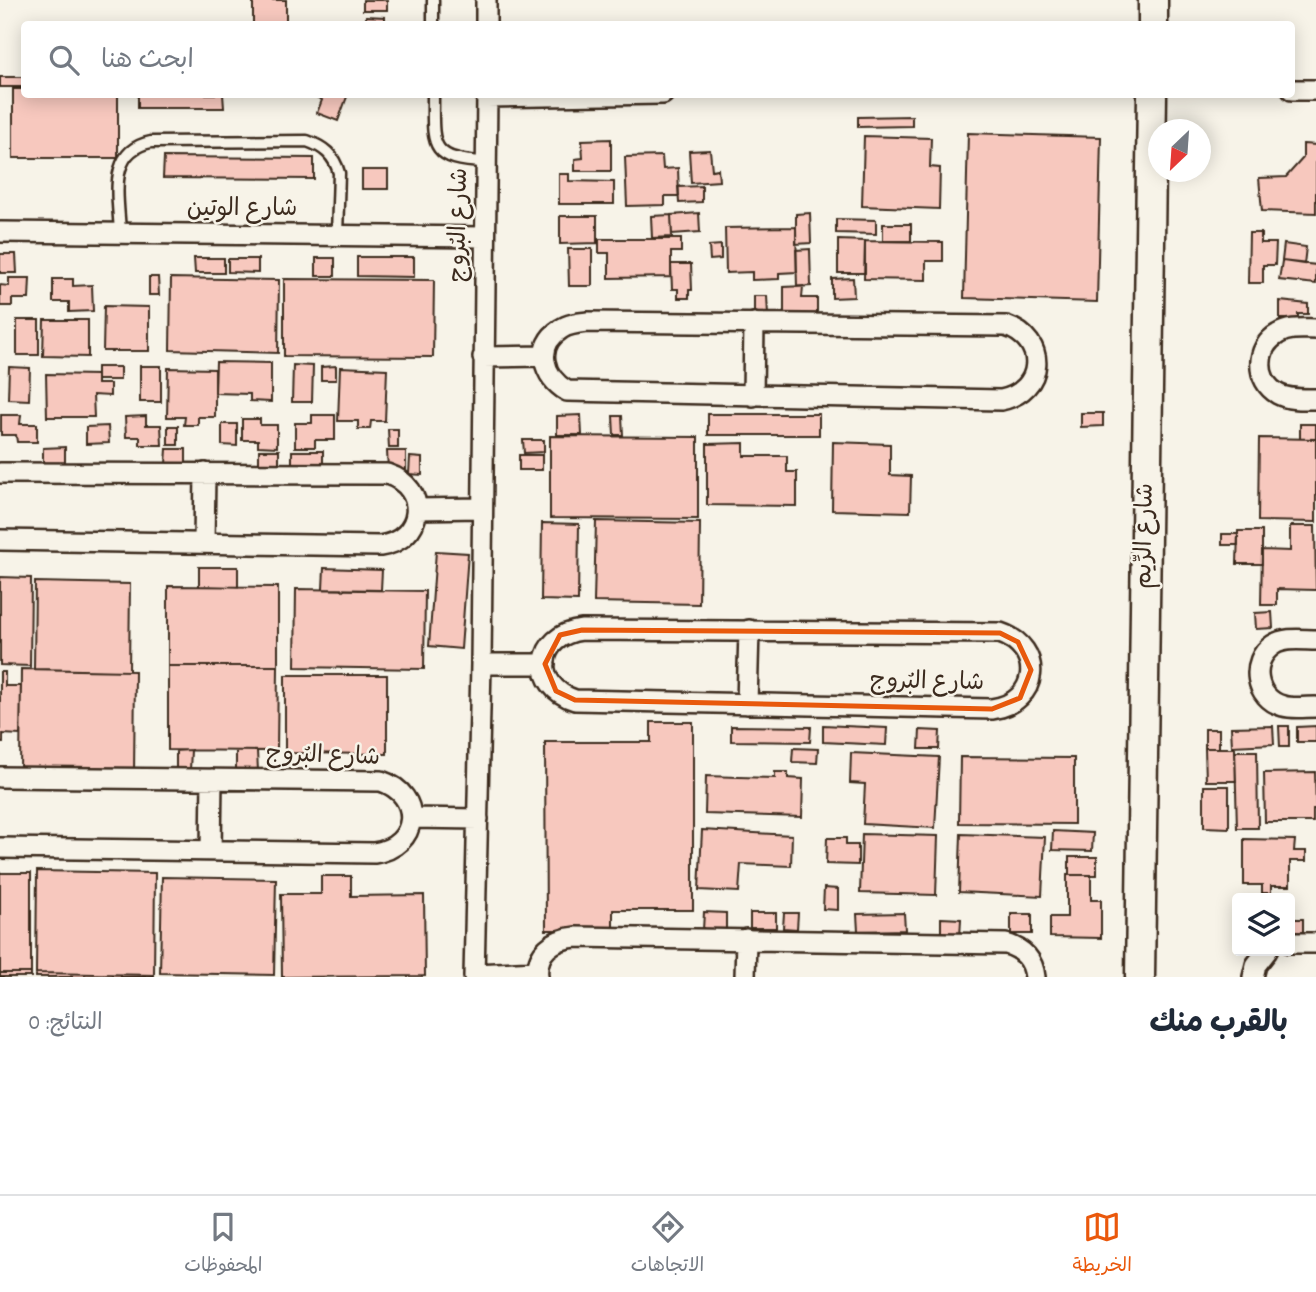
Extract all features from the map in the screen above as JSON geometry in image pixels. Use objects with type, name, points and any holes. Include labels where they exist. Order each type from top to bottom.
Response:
[{"type":"street","points":[[486,0],[486,21]]},
{"type":"street","points":[[1153,0],[1153,21]]},
{"type":"street","points":[[1295,90],[1316,90]]},
{"type":"street","name":"شارع البُروج","points":[[487,98],[481,664],[474,976],[538,974],[539,960],[545,950],[553,942],[564,938],[1006,944],[1024,953],[1031,961],[1035,977]]},
{"type":"street","name":"شارع الرِّيم","points":[[1140,977],[1152,98]]},
{"type":"street","name":"شارع الوتين","points":[[0,232],[484,237]]},
{"type":"street","points":[[753,396],[754,323]]},
{"type":"street","points":[[754,323],[1006,326],[1023,334],[1034,351],[1036,360],[1032,379],[1027,387],[1020,394],[1001,400],[567,391],[550,377],[544,356],[553,335],[562,327],[574,324],[754,323]]},
{"type":"street","points":[[1316,329],[1295,329],[1276,335],[1263,350],[1260,359],[1264,379],[1278,394],[1287,398],[1316,399]]},
{"type":"street","points":[[483,357],[544,356]]},
{"type":"street","points":[[0,473],[387,474],[405,482],[415,499],[417,509],[410,531],[391,544],[0,540]]},
{"type":"street","points":[[204,543],[205,473]]},
{"type":"street","points":[[417,509],[481,508]]},
{"type":"street","points":[[747,704],[748,630]]},
{"type":"street","name":"شارع البُروج","points":[[570,631],[1000,633],[1018,642],[1025,650],[1031,670],[1026,690],[1020,698],[1012,704],[992,709],[575,700],[556,691],[549,682],[545,664],[547,651],[552,643],[560,635],[570,631]]},
{"type":"street","points":[[1316,640],[1291,640],[1272,645],[1260,660],[1258,669],[1261,688],[1273,702],[1292,707],[1316,707]]},
{"type":"street","points":[[481,664],[545,664]]},
{"type":"street","name":"شارع البُروج","points":[[0,777],[382,781],[400,790],[410,808],[411,818]]},
{"type":"street","points":[[211,851],[212,779]]},
{"type":"street","points":[[0,848],[385,851],[395,847],[403,839],[411,818],[478,818]]},
{"type":"street","points":[[745,977],[746,939]]},
{"type":"street","points":[[1295,943],[1316,943]]},
{"type":"street","points":[[1253,977],[1256,965],[1263,956]]},
{"type":"lane","points":[[433,0],[433,21]]},
{"type":"lane","points":[[433,98],[433,131],[435,142],[441,151],[452,159],[485,162]]},
{"type":"lane","points":[[120,234],[119,168],[130,151],[140,144],[307,141],[321,146],[330,154],[339,173],[337,234]]},
{"type":"highlighted area","points":[[582,630],[1000,633],[1018,642],[1031,670],[1020,698],[992,709],[575,700],[556,691],[545,664],[560,635]]},
{"type":"building","points":[[253,0],[286,0],[286,21],[253,21]]},
{"type":"building","points":[[363,0],[387,0],[387,10],[363,10]]},
{"type":"building","points":[[366,16],[385,17],[385,21],[366,21]]},
{"type":"building","points":[[0,77],[21,77],[21,87],[0,87]]},
{"type":"building","points":[[13,89],[21,89],[21,98],[118,98],[118,158],[13,158]]},
{"type":"building","points":[[138,98],[223,98],[224,108],[138,108]]},
{"type":"building","points":[[318,98],[347,98],[338,121],[317,113],[322,100]]},
{"type":"building","points":[[912,116],[912,126],[858,127],[858,117]]},
{"type":"building","points":[[968,133],[1101,137],[1097,302],[964,298]]},
{"type":"building","points":[[864,136],[931,138],[930,167],[940,168],[939,209],[862,206]]},
{"type":"building","points":[[611,139],[611,171],[575,171],[575,159],[583,158],[582,140]]},
{"type":"building","points":[[1303,144],[1316,145],[1316,213],[1262,211],[1259,178],[1286,177],[1303,158]]},
{"type":"building","points":[[710,150],[712,170],[718,169],[719,181],[691,183],[689,151]]},
{"type":"building","points":[[662,156],[663,169],[678,168],[679,196],[665,196],[665,205],[627,206],[625,157]]},
{"type":"building","points":[[164,157],[314,158],[314,179],[163,178]]},
{"type":"building","points":[[362,170],[388,170],[388,189],[362,189]]},
{"type":"building","points":[[559,174],[569,174],[569,181],[614,182],[614,204],[559,204]]},
{"type":"building","points":[[702,186],[702,202],[679,203],[678,187]]},
{"type":"building","points":[[699,213],[700,232],[672,234],[671,215]]},
{"type":"building","points":[[810,213],[811,243],[796,244],[796,214]]},
{"type":"building","points":[[671,215],[672,237],[652,238],[651,216]]},
{"type":"building","points":[[560,216],[597,216],[597,243],[560,244]]},
{"type":"building","points":[[836,219],[876,220],[876,234],[836,233]]},
{"type":"building","points":[[883,224],[911,224],[911,241],[883,241]]},
{"type":"building","points":[[796,227],[797,272],[779,273],[779,279],[752,280],[752,272],[726,273],[725,228]]},
{"type":"building","points":[[1249,233],[1261,233],[1261,243],[1276,243],[1275,265],[1263,265],[1263,283],[1248,283]]},
{"type":"building","points":[[599,239],[681,239],[681,252],[671,252],[671,277],[609,278],[609,253],[599,253]]},
{"type":"building","points":[[838,240],[865,241],[865,273],[838,273]]},
{"type":"building","points":[[865,241],[943,242],[943,261],[926,261],[926,280],[864,279]]},
{"type":"building","points":[[1284,244],[1306,247],[1304,264],[1282,261]]},
{"type":"building","points":[[721,245],[721,259],[710,260],[709,246]]},
{"type":"building","points":[[568,249],[592,249],[592,286],[569,286]]},
{"type":"building","points":[[810,249],[811,286],[797,287],[796,250]]},
{"type":"building","points":[[0,254],[16,254],[17,273],[0,273]]},
{"type":"building","points":[[357,257],[414,257],[414,277],[357,276]]},
{"type":"building","points":[[194,258],[224,258],[224,273],[195,273]]},
{"type":"building","points":[[316,258],[335,258],[335,276],[316,276]]},
{"type":"building","points":[[228,259],[258,259],[258,273],[228,272]]},
{"type":"building","points":[[1282,261],[1316,265],[1316,284],[1279,280]]},
{"type":"building","points":[[671,264],[691,264],[692,290],[689,290],[689,298],[678,298],[678,289],[672,289]]},
{"type":"building","points":[[149,277],[158,277],[159,295],[149,295]]},
{"type":"building","points":[[9,278],[30,278],[29,299],[12,299],[12,306],[0,306],[0,285],[9,286]]},
{"type":"building","points":[[171,278],[279,280],[278,353],[170,350]]},
{"type":"building","points":[[853,278],[854,297],[832,298],[832,279]]},
{"type":"building","points":[[53,279],[73,279],[73,286],[92,285],[93,311],[69,312],[69,302],[53,302]]},
{"type":"building","points":[[284,279],[434,280],[433,357],[284,356]]},
{"type":"building","points":[[803,286],[802,298],[817,298],[817,316],[784,316],[784,287]]},
{"type":"building","points":[[754,296],[767,296],[768,315],[754,315]]},
{"type":"building","points":[[1280,301],[1308,304],[1308,314],[1298,314],[1298,319],[1280,319]]},
{"type":"building","points":[[104,306],[149,307],[149,351],[103,351]]},
{"type":"building","points":[[17,320],[39,320],[39,355],[17,355]]},
{"type":"building","points":[[44,320],[88,320],[88,357],[43,356]]},
{"type":"building","points":[[216,362],[271,363],[271,402],[250,401],[250,394],[215,393]]},
{"type":"building","points":[[293,365],[313,366],[312,402],[292,402]]},
{"type":"building","points":[[140,366],[161,366],[161,402],[140,402]]},
{"type":"building","points":[[336,366],[336,380],[321,380],[321,367]]},
{"type":"building","points":[[9,367],[30,368],[29,400],[8,399]]},
{"type":"building","points":[[97,367],[120,367],[120,380],[97,380]]},
{"type":"building","points":[[340,367],[387,369],[385,421],[371,421],[370,429],[358,429],[358,421],[338,421]]},
{"type":"building","points":[[168,368],[215,369],[215,417],[198,417],[198,425],[184,425],[185,417],[167,417]]},
{"type":"building","points":[[46,374],[97,375],[97,384],[110,384],[110,396],[93,395],[94,417],[47,417]]},
{"type":"building","points":[[1081,413],[1103,413],[1103,426],[1081,427]]},
{"type":"building","points":[[708,414],[819,414],[819,435],[708,435]]},
{"type":"building","points":[[1,415],[21,415],[20,424],[37,424],[37,442],[17,442],[16,435],[1,435]]},
{"type":"building","points":[[312,415],[335,415],[335,440],[315,440],[315,447],[295,447],[295,423],[312,423]]},
{"type":"building","points":[[581,415],[582,435],[557,435],[557,416]]},
{"type":"building","points":[[146,416],[146,425],[161,425],[162,445],[140,445],[140,437],[126,437],[125,417]]},
{"type":"building","points":[[613,416],[622,416],[623,435],[614,435]]},
{"type":"building","points":[[242,419],[260,419],[260,425],[277,425],[277,447],[258,446],[258,440],[242,440]]},
{"type":"building","points":[[222,424],[237,424],[237,446],[222,445]]},
{"type":"building","points":[[1300,424],[1316,424],[1316,439],[1300,439]]},
{"type":"building","points":[[108,426],[109,443],[86,444],[86,427]]},
{"type":"building","points":[[168,426],[178,426],[178,445],[168,445]]},
{"type":"building","points":[[388,429],[398,429],[398,448],[389,448]]},
{"type":"building","points":[[550,436],[698,437],[698,519],[550,518]]},
{"type":"building","points":[[1259,438],[1316,439],[1316,522],[1258,521]]},
{"type":"building","points":[[523,440],[544,440],[544,452],[524,453]]},
{"type":"building","points":[[833,442],[890,444],[890,475],[911,476],[910,512],[832,510]]},
{"type":"building","points":[[744,443],[744,456],[787,456],[787,472],[797,472],[797,506],[707,505],[707,444]]},
{"type":"building","points":[[65,447],[65,465],[43,465],[43,448]]},
{"type":"building","points":[[167,449],[186,449],[186,464],[166,464]]},
{"type":"building","points":[[259,450],[279,450],[279,468],[259,467]]},
{"type":"building","points":[[292,451],[323,451],[323,468],[292,467]]},
{"type":"building","points":[[387,451],[406,451],[406,470],[388,470]]},
{"type":"building","points":[[519,455],[542,455],[542,470],[519,470]]},
{"type":"building","points":[[410,457],[422,458],[422,475],[409,474]]},
{"type":"building","points":[[596,521],[700,523],[699,604],[594,602]]},
{"type":"building","points":[[542,523],[579,524],[578,601],[541,600]]},
{"type":"building","points":[[1290,526],[1315,526],[1316,590],[1277,589],[1277,605],[1261,605],[1262,550],[1290,551]]},
{"type":"building","points":[[1238,531],[1262,531],[1262,564],[1237,564]]},
{"type":"building","points":[[1222,534],[1238,534],[1238,545],[1222,545]]},
{"type":"building","points":[[436,551],[468,553],[461,649],[429,646]]},
{"type":"building","points":[[199,567],[238,567],[238,587],[199,586]]},
{"type":"building","points":[[324,568],[382,570],[381,590],[323,589]]},
{"type":"building","points":[[0,577],[31,578],[30,666],[0,665]]},
{"type":"building","points":[[35,582],[130,584],[129,671],[34,669]]},
{"type":"building","points":[[168,586],[278,587],[278,666],[168,666]]},
{"type":"building","points":[[296,589],[425,591],[424,669],[295,667]]},
{"type":"building","points":[[1272,612],[1273,628],[1256,629],[1255,613]]},
{"type":"building","points":[[168,666],[278,666],[277,751],[168,750]]},
{"type":"building","points":[[21,669],[135,671],[134,776],[20,774]]},
{"type":"building","points":[[0,672],[5,672],[5,686],[21,686],[20,735],[3,734],[3,743],[0,743]]},
{"type":"building","points":[[285,675],[387,675],[387,754],[285,753]]},
{"type":"building","points":[[651,722],[693,722],[693,910],[613,910],[613,930],[546,930],[545,742],[651,742]]},
{"type":"building","points":[[823,725],[887,728],[886,745],[823,742]]},
{"type":"building","points":[[731,726],[811,727],[810,742],[731,741]]},
{"type":"building","points":[[1273,726],[1274,744],[1232,746],[1231,727]]},
{"type":"building","points":[[1279,726],[1289,726],[1289,747],[1280,747]]},
{"type":"building","points":[[1316,726],[1316,742],[1297,742],[1297,727]]},
{"type":"building","points":[[1205,729],[1219,729],[1219,748],[1205,748]]},
{"type":"building","points":[[920,730],[940,731],[939,749],[919,749]]},
{"type":"building","points":[[793,748],[818,749],[817,763],[792,762]]},
{"type":"building","points":[[1205,748],[1235,748],[1236,781],[1206,781]]},
{"type":"building","points":[[191,750],[190,770],[176,770],[176,751]]},
{"type":"building","points":[[236,751],[257,751],[258,771],[236,771]]},
{"type":"building","points":[[1235,751],[1257,751],[1258,828],[1237,828]]},
{"type":"building","points":[[851,753],[939,757],[935,828],[863,824],[865,784],[850,783]]},
{"type":"building","points":[[960,757],[1074,758],[1074,824],[959,823]]},
{"type":"building","points":[[775,772],[788,772],[788,778],[803,779],[802,817],[705,814],[706,776],[775,778]]},
{"type":"building","points":[[1315,772],[1316,809],[1313,809],[1313,822],[1265,822],[1264,773]]},
{"type":"building","points":[[1204,786],[1229,786],[1229,828],[1204,827]]},
{"type":"building","points":[[702,830],[792,835],[791,866],[741,864],[739,892],[699,890]]},
{"type":"building","points":[[1053,831],[1093,833],[1092,851],[1052,850]]},
{"type":"building","points":[[862,834],[938,836],[936,895],[860,893]]},
{"type":"building","points":[[961,834],[1045,837],[1042,896],[959,892]]},
{"type":"building","points":[[827,838],[846,838],[846,845],[858,845],[858,865],[826,864]]},
{"type":"building","points":[[1244,839],[1295,840],[1294,851],[1306,851],[1306,861],[1290,861],[1290,886],[1271,886],[1271,893],[1262,893],[1262,885],[1244,885]]},
{"type":"building","points":[[1069,857],[1097,857],[1097,875],[1069,875]]},
{"type":"building","points":[[37,871],[155,873],[154,975],[36,973]]},
{"type":"building","points":[[0,873],[31,873],[31,973],[0,973]]},
{"type":"building","points":[[1067,875],[1091,875],[1091,900],[1101,900],[1101,938],[1050,937],[1050,917],[1067,917]]},
{"type":"building","points":[[321,876],[351,876],[351,896],[424,895],[425,976],[282,977],[281,894],[321,894]]},
{"type":"building","points":[[162,877],[276,879],[274,975],[160,973]]},
{"type":"building","points":[[824,888],[838,889],[838,910],[823,909]]},
{"type":"building","points":[[704,912],[726,913],[726,931],[703,930]]},
{"type":"building","points":[[750,913],[776,913],[776,928],[750,928]]},
{"type":"building","points":[[784,913],[798,913],[797,929],[783,928]]},
{"type":"building","points":[[904,913],[905,930],[858,931],[857,914]]},
{"type":"building","points":[[1011,914],[1032,914],[1032,934],[1011,934]]},
{"type":"building","points":[[941,918],[961,919],[960,937],[941,936]]},
{"type":"building","points":[[1295,919],[1303,919],[1303,938],[1295,938]]},
{"type":"building","points":[[0,973],[31,973],[31,977],[0,977]]},
{"type":"building","points":[[36,973],[154,975],[154,977],[36,977]]}]
